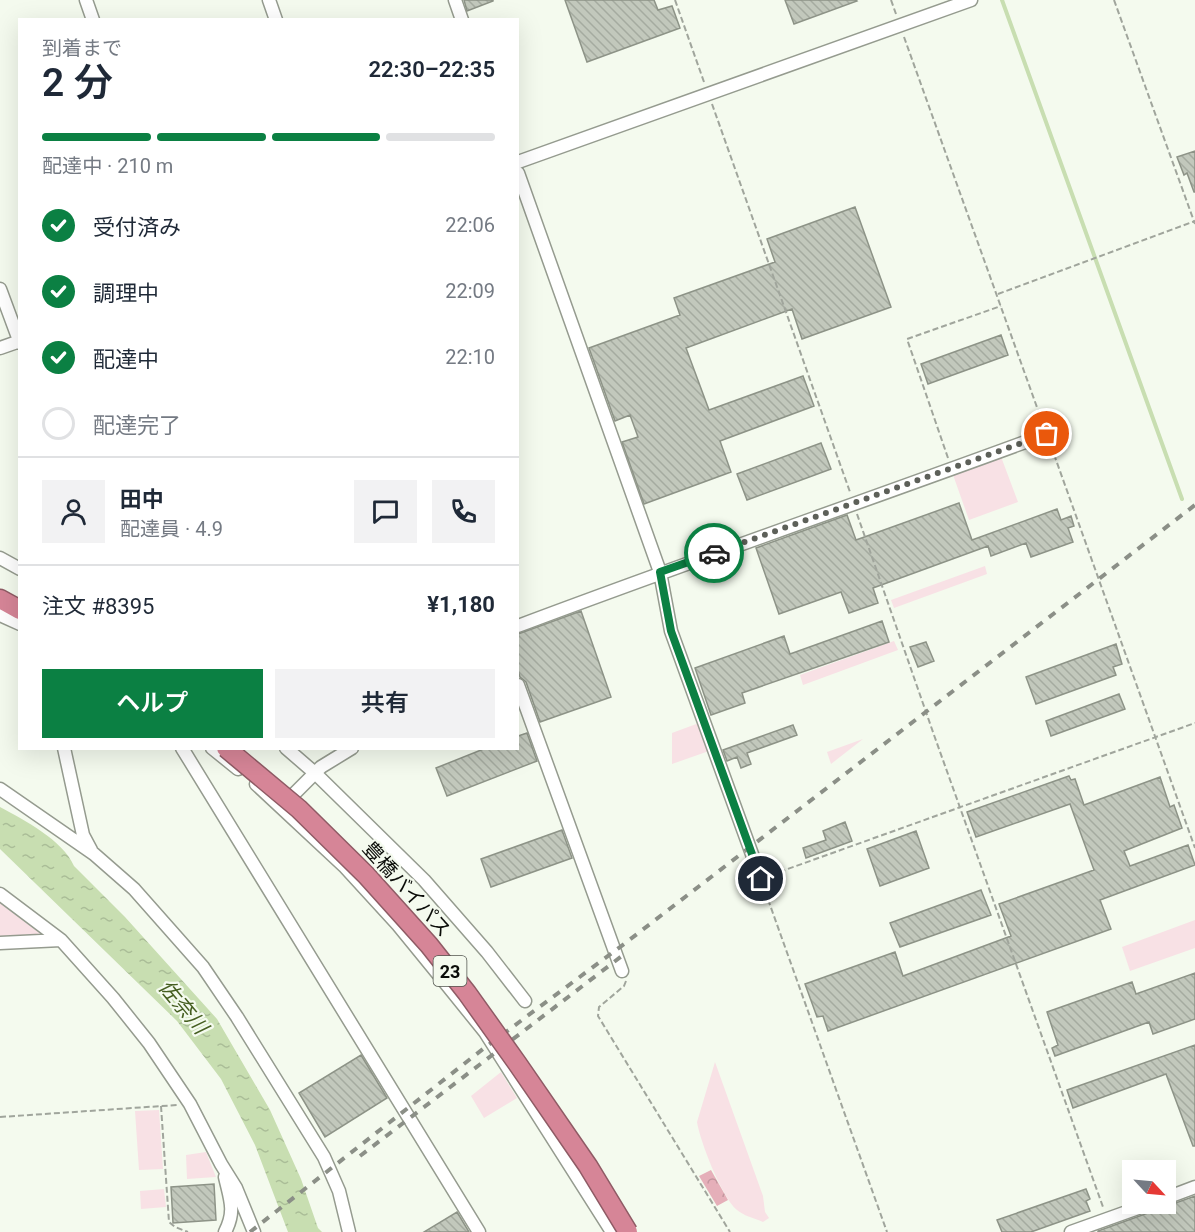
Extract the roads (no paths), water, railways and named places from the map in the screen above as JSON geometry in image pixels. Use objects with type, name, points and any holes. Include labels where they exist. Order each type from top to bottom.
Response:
[{"type":"highway","points":[[0,591],[18,601]]},
{"type":"highway","points":[[0,599],[18,609]]},
{"type":"highway","name":"豊橋バイパス","points":[[228,750],[299,809],[366,875],[429,945],[517,1062],[588,1166],[628,1232]]},
{"type":"highway","name":"豊橋バイパス","points":[[240,750],[305,803],[364,861],[435,941],[523,1058],[637,1232]]},
{"type":"street","points":[[86,0],[92,18]]},
{"type":"street","points":[[269,0],[275,18]]},
{"type":"street","points":[[454,0],[461,18]]},
{"type":"street","points":[[519,162],[971,0]]},
{"type":"street","points":[[519,175],[660,572],[671,631],[761,879]]},
{"type":"street","points":[[0,289],[18,339]]},
{"type":"street","points":[[0,348],[18,342]]},
{"type":"street","points":[[519,626],[660,572],[1047,434]]},
{"type":"street","points":[[0,558],[18,567]]},
{"type":"street","points":[[0,615],[18,623]]},
{"type":"street","points":[[519,688],[622,971]]},
{"type":"street","points":[[64,750],[83,835],[93,854]]},
{"type":"street","points":[[183,750],[479,1232]]},
{"type":"street","points":[[214,750],[282,807],[344,866],[398,926],[485,1032],[612,1232]]},
{"type":"street","points":[[288,750],[316,774],[424,880],[487,952],[525,1001]]},
{"type":"street","points":[[282,807],[321,767],[349,750]]},
{"type":"street","points":[[0,789],[93,854],[134,889],[203,967],[237,1017],[324,1157],[339,1191],[350,1232]]},
{"type":"street","points":[[0,894],[61,940],[113,998],[149,1043],[190,1104],[236,1188],[254,1232]]},
{"type":"street","points":[[0,943],[61,940]]},
{"type":"street","points":[[221,1164],[233,1210],[225,1232]]},
{"type":"street","points":[[1176,1194],[1195,1187]]},
{"type":"street","points":[[1071,1232],[1122,1214]]},
{"type":"water","name":"佐奈川","points":[[0,807],[52,839],[69,857],[74,866],[125,917],[217,1019],[270,1110],[301,1179],[318,1228],[322,1232],[288,1232],[255,1145],[221,1079],[177,1021],[0,849]]},
{"type":"waterway","points":[[1002,0],[1182,499]]},
{"type":"railway","points":[[250,1232],[483,1049],[624,944],[1195,505]]},
{"type":"railway","points":[[360,1156],[627,952]]}]
